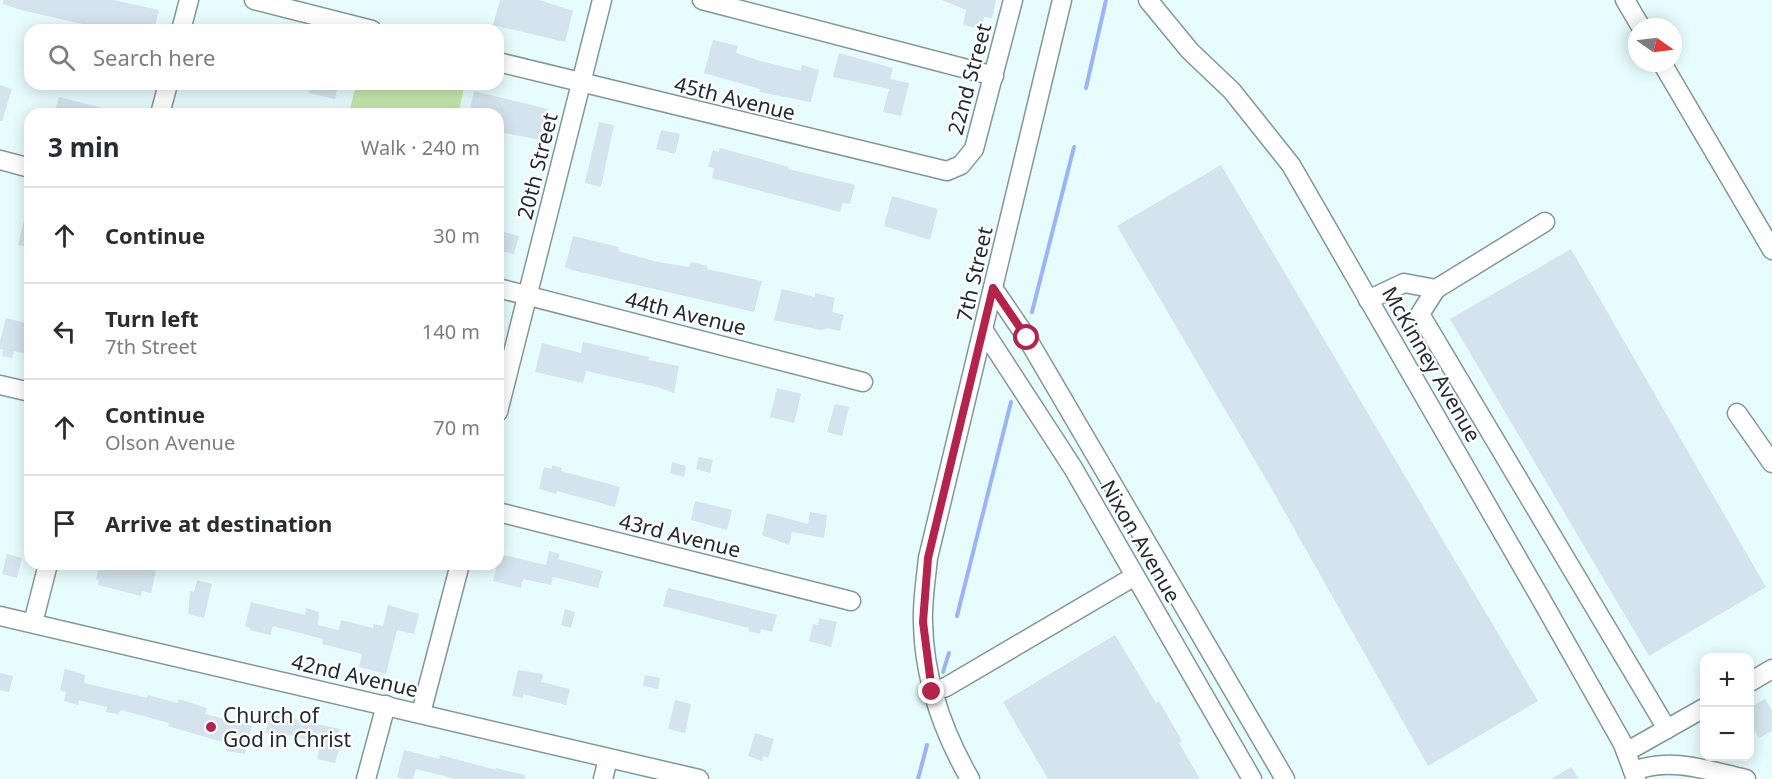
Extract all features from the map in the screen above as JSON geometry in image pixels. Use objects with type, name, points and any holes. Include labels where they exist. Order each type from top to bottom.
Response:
[{"type":"street","points":[[183,24],[189,0]]},
{"type":"street","points":[[254,0],[348,24]]},
{"type":"street","name":"20th Street","points":[[504,388],[602,0]]},
{"type":"street","points":[[702,0],[994,76]]},
{"type":"street","name":"22nd Street","points":[[962,165],[974,149],[1013,0]]},
{"type":"street","name":"7th Street","points":[[970,779],[943,726],[932,692],[923,622],[928,558],[1062,0]]},
{"type":"street","name":"McKinney Avenue","points":[[1148,0],[1159,17],[1232,91],[1264,128],[1291,165],[1535,589],[1626,752],[1634,775]]},
{"type":"street","points":[[1625,0],[1636,18]]},
{"type":"street","name":"45th Avenue","points":[[504,64],[938,171],[955,170],[962,165]]},
{"type":"street","points":[[1667,72],[1772,250]]},
{"type":"street","points":[[162,108],[166,90]]},
{"type":"street","points":[[0,160],[24,166]]},
{"type":"street","points":[[1545,222],[1436,289],[1420,314],[1667,729]]},
{"type":"street","points":[[1368,300],[1404,283],[1436,289]]},
{"type":"street","points":[[993,288],[1027,338],[1285,779]]},
{"type":"street","name":"44th Avenue","points":[[504,289],[863,382]]},
{"type":"street","name":"Nixon Avenue","points":[[984,331],[1073,468],[1252,779]]},
{"type":"street","points":[[0,385],[24,391]]},
{"type":"street","points":[[1737,413],[1772,463]]},
{"type":"street","name":"43rd Avenue","points":[[504,514],[851,601]]},
{"type":"street","points":[[33,623],[46,570]]},
{"type":"street","points":[[421,713],[458,570]]},
{"type":"street","points":[[932,692],[946,687],[1135,576]]},
{"type":"street","name":"42nd Avenue","points":[[0,616],[699,779]]},
{"type":"street","points":[[1754,679],[1772,669]]},
{"type":"street","points":[[366,779],[386,705]]},
{"type":"street","points":[[1626,752],[1700,710]]},
{"type":"street","points":[[603,779],[608,759]]},
{"type":"street","points":[[1634,775],[1653,764],[1673,763],[1707,774],[1746,779]]},
{"type":"green space","points":[[355,90],[464,90],[459,108],[350,108]]},
{"type":"building","points":[[3,0],[113,0],[159,10],[156,24],[83,24],[3,4]]},
{"type":"building","points":[[500,0],[540,0],[573,11],[565,42],[504,28],[504,24],[493,24]]},
{"type":"building","points":[[942,0],[996,0],[992,18],[984,17],[982,29],[963,25],[966,10]]},
{"type":"building","points":[[713,40],[738,46],[736,53],[760,61],[801,71],[802,65],[819,70],[811,102],[759,92],[760,89],[704,73]]},
{"type":"building","points":[[839,53],[893,68],[890,79],[909,83],[901,116],[883,112],[889,89],[833,77]]},
{"type":"building","points":[[0,85],[12,89],[2,121],[0,121]]},
{"type":"building","points":[[310,90],[337,90],[335,99],[309,93]]},
{"type":"building","points":[[474,91],[548,109],[541,140],[504,133],[504,108],[470,108]]},
{"type":"building","points":[[59,97],[102,108],[56,108]]},
{"type":"building","points":[[599,122],[614,125],[601,187],[585,183]]},
{"type":"building","points":[[661,130],[680,134],[675,154],[656,149]]},
{"type":"building","points":[[720,148],[789,167],[788,169],[855,185],[850,204],[843,203],[840,212],[712,178],[714,168],[708,167],[713,150],[719,152]]},
{"type":"building","points":[[1221,165],[1538,701],[1428,766],[1274,493],[1117,226]]},
{"type":"building","points":[[892,196],[938,209],[930,240],[884,226]]},
{"type":"building","points":[[24,220],[24,246],[18,245]]},
{"type":"building","points":[[504,232],[519,236],[514,254],[504,252]]},
{"type":"building","points":[[573,236],[619,247],[618,251],[658,262],[689,267],[691,262],[708,266],[707,269],[762,281],[754,312],[572,270],[565,267]]},
{"type":"building","points":[[1571,249],[1766,587],[1649,656],[1450,319]]},
{"type":"building","points":[[782,289],[815,297],[815,293],[835,298],[832,312],[844,315],[840,331],[828,328],[821,330],[774,320]]},
{"type":"building","points":[[6,318],[24,322],[24,354],[14,351],[12,358],[2,356],[0,341]]},
{"type":"building","points":[[583,342],[679,366],[674,393],[586,371],[583,383],[535,372],[542,343],[581,353]]},
{"type":"building","points":[[777,388],[801,394],[794,423],[770,417]]},
{"type":"building","points":[[835,404],[849,407],[842,436],[827,432]]},
{"type":"building","points":[[699,457],[713,460],[710,473],[696,469]]},
{"type":"building","points":[[672,462],[686,466],[684,477],[670,473]]},
{"type":"building","points":[[552,465],[562,468],[561,471],[620,487],[615,507],[557,491],[556,494],[539,489],[544,467],[552,469]]},
{"type":"building","points":[[695,501],[732,510],[727,530],[691,520]]},
{"type":"building","points":[[810,512],[827,515],[824,538],[792,532],[789,545],[762,535],[767,513],[808,524]]},
{"type":"building","points":[[549,551],[560,554],[558,559],[603,571],[598,588],[553,577],[551,585],[523,579],[521,588],[493,581],[496,570],[504,570],[504,555],[546,565]]},
{"type":"building","points":[[7,554],[22,558],[17,578],[2,574]]},
{"type":"building","points":[[98,570],[156,571],[151,593],[142,591],[141,596],[98,585],[99,580],[96,579]]},
{"type":"building","points":[[197,580],[212,584],[204,618],[188,614],[190,591],[194,592]]},
{"type":"building","points":[[668,588],[777,615],[772,632],[761,629],[760,634],[748,631],[749,628],[663,606]]},
{"type":"building","points":[[251,602],[305,615],[306,608],[319,612],[318,625],[339,630],[341,620],[373,628],[374,624],[383,626],[388,605],[419,614],[414,634],[397,630],[386,674],[359,667],[362,654],[322,644],[323,639],[273,626],[270,635],[250,630],[245,626]]},
{"type":"building","points":[[565,609],[575,612],[571,628],[561,625]]},
{"type":"building","points":[[819,618],[837,622],[831,647],[809,641],[813,624],[818,625]]},
{"type":"building","points":[[1115,635],[1156,703],[1159,701],[1182,741],[1179,743],[1200,779],[1048,779],[1003,702]]},
{"type":"building","points":[[65,669],[85,675],[84,683],[147,698],[148,695],[177,703],[179,699],[207,708],[205,714],[252,726],[245,754],[227,751],[229,744],[168,726],[169,723],[121,710],[118,714],[106,712],[107,707],[79,700],[78,705],[64,701],[66,692],[60,690]]},
{"type":"building","points":[[518,670],[543,674],[541,682],[570,689],[566,705],[523,694],[523,698],[512,696]]},
{"type":"building","points":[[0,673],[13,676],[9,692],[0,690]]},
{"type":"building","points":[[645,675],[660,678],[658,689],[643,686]]},
{"type":"building","points":[[1765,699],[1772,711],[1772,731],[1759,738],[1754,730],[1754,705]]},
{"type":"building","points":[[675,700],[691,704],[685,733],[668,729]]},
{"type":"building","points":[[270,714],[340,729],[335,749],[339,750],[335,763],[317,759],[320,743],[281,733],[280,737],[265,733]]},
{"type":"building","points":[[755,733],[774,739],[768,758],[763,756],[762,761],[748,756]]},
{"type":"building","points":[[404,750],[439,759],[440,755],[496,770],[496,768],[525,775],[525,779],[455,779],[416,769],[413,779],[403,779],[397,777]]},
{"type":"building","points":[[1571,767],[1579,779],[1551,779]]},
{"type":"waterway","points":[[1086,88],[1106,0]]},
{"type":"waterway","points":[[1032,312],[1074,147]]},
{"type":"waterway","points":[[957,616],[1011,402]]},
{"type":"waterway","points":[[943,672],[949,653]]},
{"type":"waterway","points":[[918,779],[927,745]]},
{"type":"place","name":"Church of God in Christ","points":[[211,727]]},
{"type":"route","points":[[932,692],[928,680],[923,622],[928,558],[993,288],[1027,338]]}]
